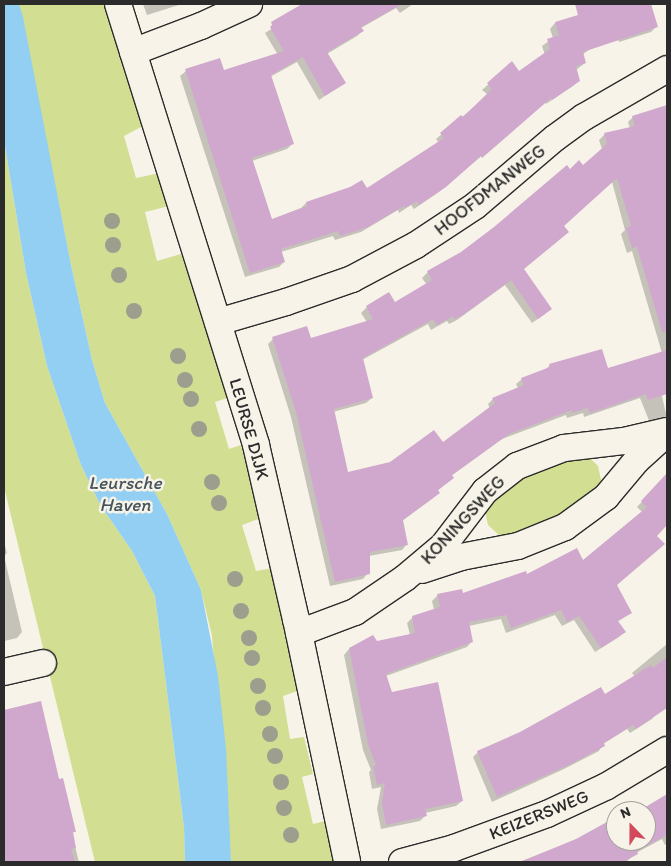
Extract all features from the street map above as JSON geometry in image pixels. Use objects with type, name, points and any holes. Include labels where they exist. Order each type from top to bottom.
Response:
[{"type":"street","name":"LEURSE DIJK","points":[[118,4],[256,445],[299,632],[347,862]]},
{"type":"street","points":[[133,52],[201,26],[249,4]]},
{"type":"street","name":"HOOFDMANWEG","points":[[218,322],[286,302],[352,279],[416,245],[475,206],[584,118],[667,69]]},
{"type":"street","name":"KONINGSWEG","points":[[406,578],[451,559],[509,549],[556,532],[606,497],[637,460],[667,432]]},
{"type":"street","name":"KONINGSWEG","points":[[299,632],[355,612],[406,578],[443,546],[485,491],[517,466],[564,448],[624,441],[667,432]]},
{"type":"street","points":[[4,672],[43,663]]},
{"type":"street","name":"KEIZERSWEG","points":[[402,862],[454,848],[547,814],[607,786],[667,750]]},
{"type":"green space","points":[[19,4],[105,4],[143,126],[124,136],[136,178],[160,173],[169,206],[145,212],[157,261],[181,254],[214,348],[227,398],[215,402],[229,449],[241,445],[261,518],[242,525],[256,571],[273,568],[300,690],[283,696],[290,739],[304,737],[313,774],[302,777],[313,824],[325,821],[336,862],[231,862],[212,636],[201,590],[167,514],[105,403],[92,360],[71,265]]},
{"type":"green space","points":[[4,140],[26,273],[47,366],[81,465],[101,506],[132,551],[155,596],[184,827],[185,862],[95,862],[4,487]]},
{"type":"green space","points":[[588,456],[598,466],[601,480],[598,487],[556,519],[506,536],[499,535],[488,525],[485,511],[492,498],[540,466]]},
{"type":"water","name":"Leursche Haven","points":[[4,4],[19,4],[23,17],[71,265],[92,360],[105,403],[167,514],[201,590],[218,676],[226,749],[231,862],[185,862],[184,827],[155,596],[132,551],[101,506],[81,465],[47,366],[26,273],[4,140]]},
{"type":"building","points":[[302,4],[402,4],[361,27],[364,31],[327,52],[346,83],[325,96],[303,57],[271,75],[294,144],[252,158],[272,219],[307,206],[306,202],[350,187],[362,180],[367,188],[444,138],[440,133],[461,115],[463,117],[492,89],[487,83],[512,61],[519,71],[550,49],[547,39],[559,35],[555,22],[578,15],[575,4],[651,4],[658,27],[583,52],[586,63],[576,66],[580,81],[552,100],[551,98],[482,158],[481,156],[446,187],[419,205],[417,201],[405,208],[404,206],[368,227],[340,236],[338,231],[281,249],[285,262],[250,273],[185,69],[220,58],[224,70],[284,51],[270,27],[272,25],[271,22]]},
{"type":"building","points":[[667,105],[667,331],[662,332],[637,247],[632,248],[626,228],[631,226],[617,178],[564,226],[569,232],[524,269],[552,309],[538,319],[511,280],[463,315],[454,319],[453,316],[437,325],[433,319],[363,358],[373,398],[334,409],[348,472],[390,462],[434,430],[443,442],[495,403],[492,398],[524,385],[521,378],[550,367],[549,364],[602,349],[608,368],[667,350],[667,394],[648,400],[646,394],[590,413],[588,408],[572,413],[572,410],[509,434],[452,475],[454,478],[438,490],[440,493],[403,520],[408,545],[370,552],[370,574],[335,582],[296,412],[272,337],[307,326],[311,338],[373,319],[366,306],[389,292],[395,302],[432,280],[427,271],[461,252],[494,227],[567,165],[570,169],[579,160],[583,165],[607,144],[604,133],[635,126],[632,116]]},
{"type":"building","points":[[667,473],[667,525],[657,536],[665,544],[617,585],[632,613],[618,621],[626,632],[601,648],[579,616],[567,622],[561,610],[511,628],[506,615],[469,622],[473,642],[386,674],[392,692],[438,682],[463,801],[425,809],[427,816],[386,825],[382,803],[385,783],[377,785],[373,766],[376,765],[368,744],[349,648],[373,635],[377,641],[415,633],[412,616],[440,607],[437,594],[462,589],[463,593],[526,571],[527,574],[577,548],[583,560],[647,507],[641,501]]},
{"type":"building","points":[[667,657],[667,708],[636,729],[633,725],[604,743],[605,746],[571,764],[497,797],[477,751],[520,732],[601,687],[605,694],[651,665],[653,668]]},
{"type":"building","points":[[41,701],[59,779],[63,778],[76,832],[73,832],[76,848],[71,849],[75,862],[4,862],[4,710]]},
{"type":"building","points":[[667,794],[667,835],[656,841],[656,801]]},
{"type":"building","points":[[606,822],[606,851],[637,851],[638,854],[623,862],[520,862],[576,839]]}]
